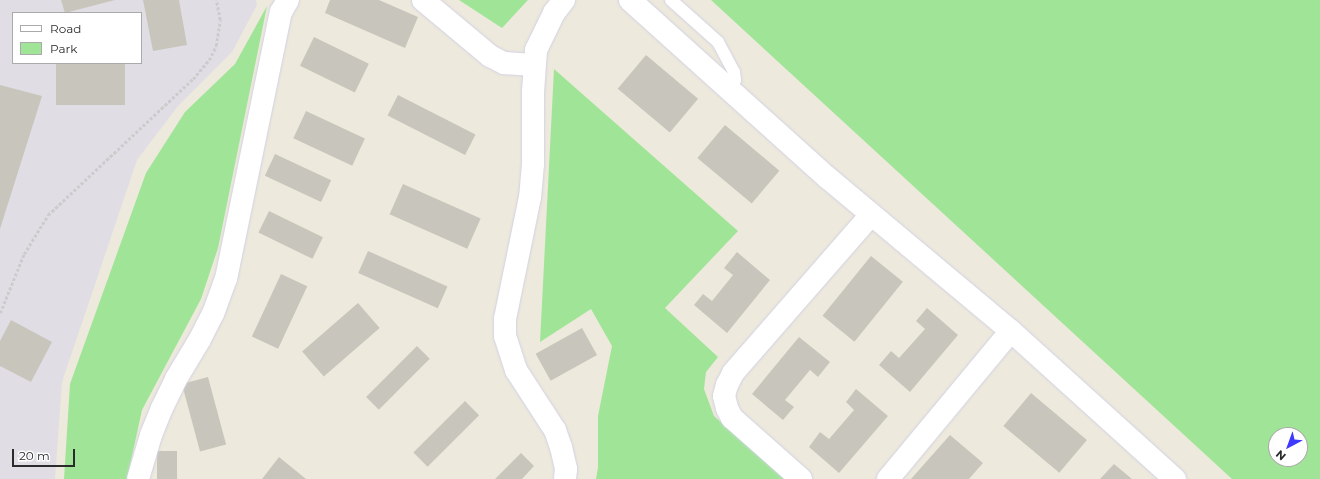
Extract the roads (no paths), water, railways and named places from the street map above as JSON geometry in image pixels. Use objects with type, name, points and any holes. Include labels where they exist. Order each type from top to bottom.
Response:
[{"type":"street","points":[[138,479],[151,435],[162,408],[176,379],[200,339],[226,279],[281,12],[288,0]]},
{"type":"street","points":[[423,0],[490,56],[504,63],[534,66]]},
{"type":"street","points":[[564,0],[554,13],[536,50],[534,66],[533,164],[530,197],[505,319],[505,336],[516,370],[555,430],[566,469],[565,479]]},
{"type":"street","points":[[630,0],[871,215],[1011,331],[1175,479]]},
{"type":"street","points":[[801,479],[732,418],[727,408],[724,396],[727,385],[733,373],[871,215]]},
{"type":"street","points":[[888,479],[1011,331]]},
{"type":"lane","points":[[671,0],[718,42],[734,72],[735,80],[730,90]]}]
